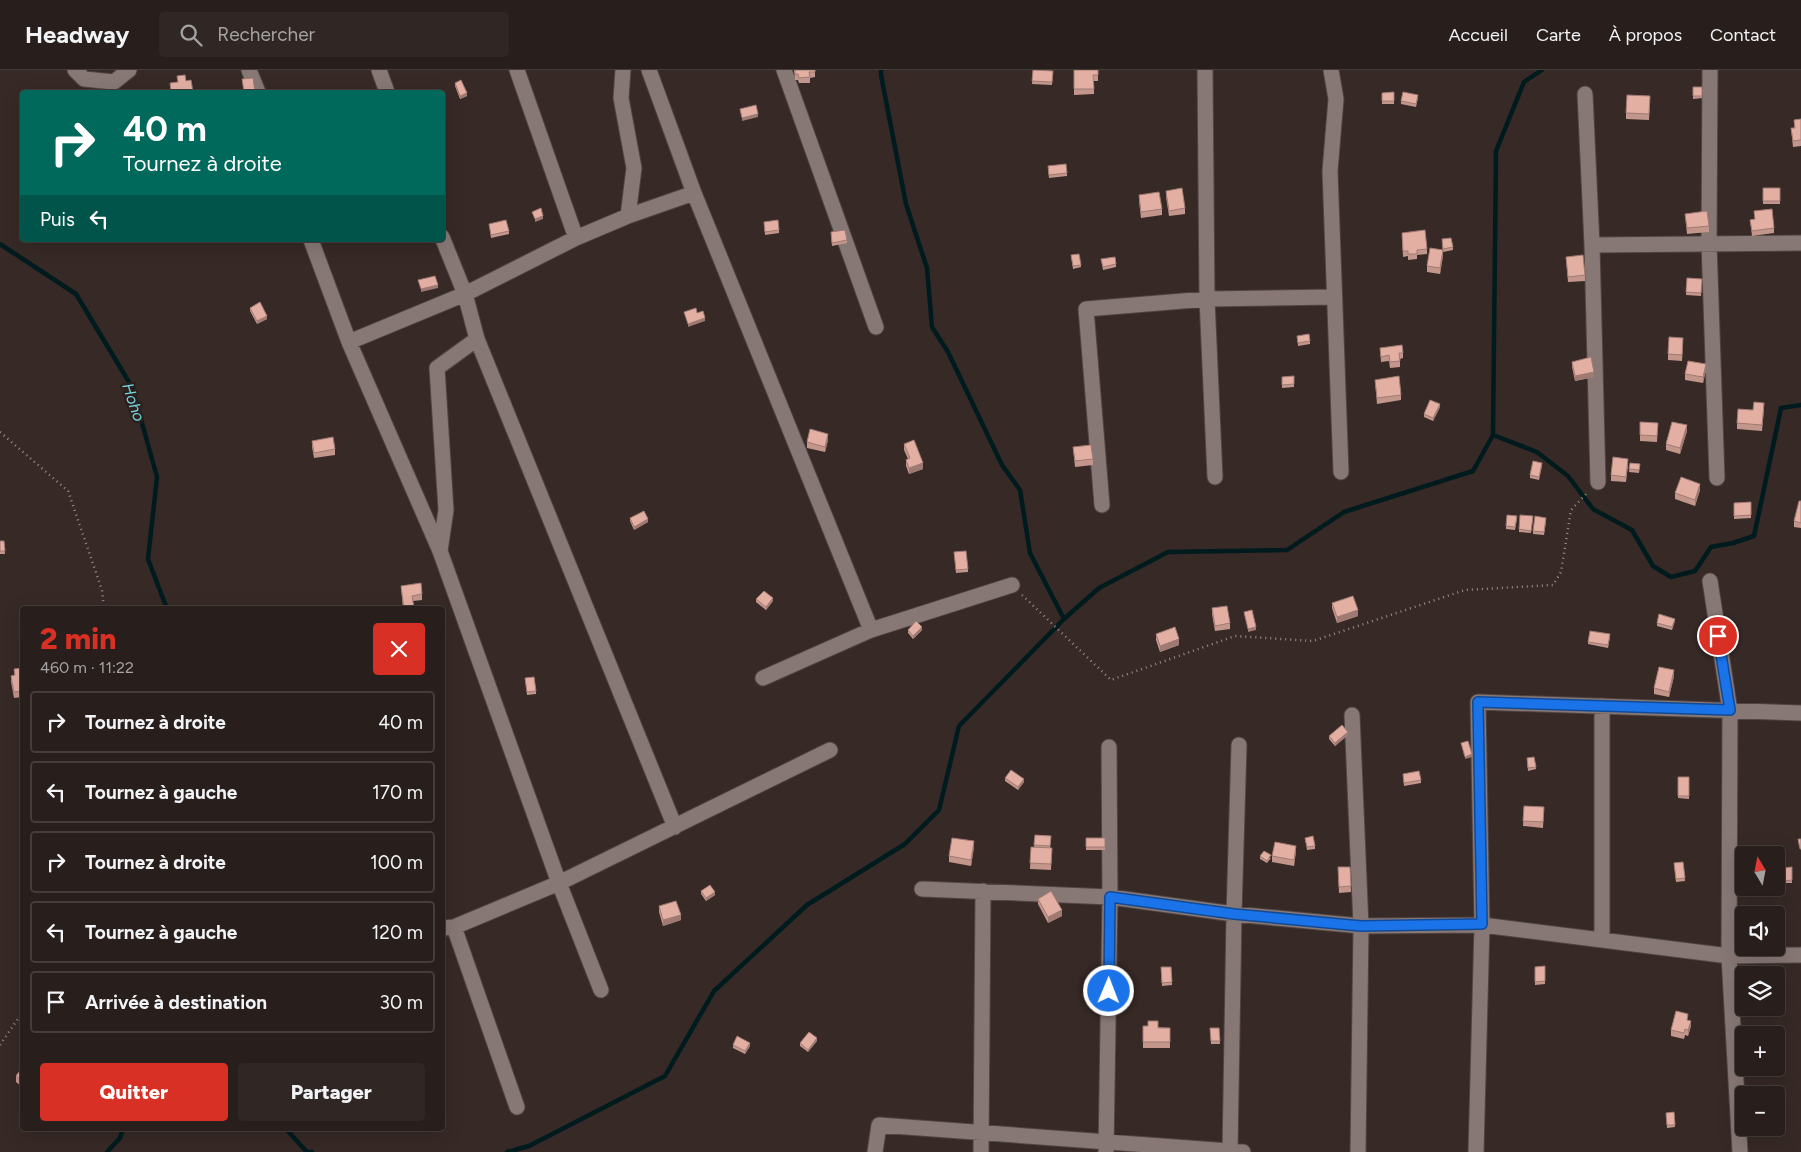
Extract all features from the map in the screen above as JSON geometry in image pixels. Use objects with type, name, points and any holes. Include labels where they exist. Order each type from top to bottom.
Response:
[{"type":"street","points":[[75,70],[84,80],[114,82],[129,70]]},
{"type":"street","points":[[250,70],[257,90]]},
{"type":"street","points":[[379,70],[386,90]]},
{"type":"street","points":[[517,70],[576,238]]},
{"type":"street","points":[[623,70],[621,98],[634,168],[628,216]]},
{"type":"street","points":[[649,70],[694,193],[872,630]]},
{"type":"street","points":[[784,70],[876,327]]},
{"type":"street","points":[[1205,70],[1207,298],[1215,477]]},
{"type":"street","points":[[1331,70],[1336,99],[1330,171],[1341,472]]},
{"type":"street","points":[[1710,70],[1709,243],[1717,478]]},
{"type":"street","points":[[1586,94],[1598,482]]},
{"type":"street","points":[[349,342],[464,294],[576,238],[628,216],[694,193]]},
{"type":"street","points":[[313,242],[349,342],[440,551],[560,883],[601,990]]},
{"type":"street","points":[[444,242],[464,294],[477,339],[676,827]]},
{"type":"street","points":[[1592,245],[1801,242]]},
{"type":"street","points":[[1102,505],[1086,309],[1207,298],[1334,297]]},
{"type":"street","points":[[440,551],[446,510],[438,368],[477,339]]},
{"type":"street","points":[[1710,581],[1730,710],[1729,956],[1740,1152]]},
{"type":"street","points":[[763,678],[872,630],[1012,585]]},
{"type":"street","points":[[1476,1152],[1482,924],[1478,702],[1801,713]]},
{"type":"street","points":[[1602,706],[1602,940]]},
{"type":"street","points":[[1352,715],[1361,926],[1358,1152]]},
{"type":"street","points":[[875,1152],[879,1125],[982,1132],[1106,1147],[1234,1152],[1234,914],[1240,745]]},
{"type":"street","points":[[1106,1147],[1110,897],[1109,747]]},
{"type":"street","points":[[517,1107],[448,928],[560,883],[830,750]]},
{"type":"street","points":[[922,889],[1110,897],[1234,914],[1361,926],[1482,924],[1729,956],[1801,955]]},
{"type":"street","points":[[981,1152],[983,891]]},
{"type":"path","points":[[0,432],[68,491],[102,590],[104,606]]},
{"type":"path","points":[[1012,585],[1110,680],[1235,636],[1313,641],[1464,590],[1553,585],[1561,572],[1571,510],[1598,482]]},
{"type":"path","points":[[0,1045],[20,1016]]},
{"type":"building","points":[[795,70],[815,70],[815,72],[809,72],[810,77],[799,78],[798,74],[795,74]]},
{"type":"building","points":[[1033,70],[1053,71],[1052,82],[1032,81]]},
{"type":"building","points":[[1074,70],[1098,70],[1098,75],[1093,75],[1094,89],[1074,89]]},
{"type":"building","points":[[185,75],[186,81],[191,80],[193,90],[171,90],[170,83],[178,82],[177,76]]},
{"type":"building","points":[[253,78],[255,90],[244,90],[242,79]]},
{"type":"building","points":[[461,80],[467,93],[460,96],[455,83]]},
{"type":"building","points":[[1693,87],[1702,87],[1702,96],[1693,96]]},
{"type":"building","points":[[1394,92],[1394,101],[1382,101],[1382,93]]},
{"type":"building","points":[[1403,92],[1418,95],[1416,104],[1401,101]]},
{"type":"building","points":[[1627,95],[1650,96],[1649,114],[1626,113]]},
{"type":"building","points":[[756,105],[758,114],[742,118],[740,109]]},
{"type":"building","points":[[1801,119],[1801,140],[1793,141],[1791,128],[1795,128],[1794,120]]},
{"type":"building","points":[[1066,164],[1067,173],[1049,175],[1048,166]]},
{"type":"building","points":[[1182,188],[1185,208],[1169,211],[1166,191]]},
{"type":"building","points":[[1763,188],[1780,188],[1780,201],[1763,201]]},
{"type":"building","points":[[1159,192],[1162,209],[1141,212],[1139,195]]},
{"type":"building","points":[[541,208],[543,216],[535,219],[532,212]]},
{"type":"building","points":[[1772,209],[1774,228],[1752,231],[1750,220],[1755,219],[1754,211]]},
{"type":"building","points":[[1707,211],[1709,226],[1687,228],[1685,214]]},
{"type":"building","points":[[506,220],[509,231],[491,235],[489,224]]},
{"type":"building","points":[[778,220],[779,230],[765,232],[764,222]]},
{"type":"building","points":[[845,230],[847,240],[832,243],[831,232]]},
{"type":"building","points":[[1425,230],[1427,249],[1417,250],[1417,254],[1408,254],[1408,251],[1403,251],[1402,233]]},
{"type":"building","points":[[1451,238],[1453,247],[1443,249],[1442,239]]},
{"type":"building","points":[[1430,248],[1443,250],[1440,268],[1427,266]]},
{"type":"building","points":[[1079,254],[1081,265],[1073,266],[1071,255]]},
{"type":"building","points":[[1583,255],[1585,275],[1568,277],[1566,257]]},
{"type":"building","points":[[1115,257],[1116,264],[1103,267],[1101,259]]},
{"type":"building","points":[[435,276],[438,285],[421,289],[418,280]]},
{"type":"building","points":[[1687,278],[1702,279],[1701,293],[1686,292]]},
{"type":"building","points":[[260,302],[267,316],[257,321],[250,308]]},
{"type":"building","points":[[696,308],[697,313],[703,311],[705,318],[688,324],[684,312]]},
{"type":"building","points":[[1309,334],[1310,341],[1298,343],[1297,336]]},
{"type":"building","points":[[1669,337],[1683,338],[1682,355],[1668,354]]},
{"type":"building","points":[[1402,345],[1403,353],[1399,353],[1400,361],[1390,362],[1389,355],[1381,357],[1380,348]]},
{"type":"building","points":[[1591,357],[1594,372],[1575,376],[1572,362]]},
{"type":"building","points":[[1688,361],[1706,364],[1703,377],[1685,374]]},
{"type":"building","points":[[1294,376],[1294,384],[1282,385],[1282,377]]},
{"type":"building","points":[[1399,376],[1401,395],[1377,398],[1375,380]]},
{"type":"building","points":[[1430,400],[1440,404],[1433,418],[1424,414]]},
{"type":"building","points":[[1754,402],[1764,403],[1762,425],[1737,423],[1738,409],[1753,410]]},
{"type":"building","points":[[1640,422],[1658,423],[1657,436],[1640,435]]},
{"type":"building","points":[[1672,422],[1687,425],[1680,448],[1666,444]]},
{"type":"building","points":[[810,429],[828,434],[825,447],[807,442]]},
{"type":"building","points":[[333,437],[335,449],[314,453],[312,441]]},
{"type":"building","points":[[914,440],[923,463],[909,468],[906,460],[910,458],[904,444]]},
{"type":"building","points":[[1091,445],[1093,459],[1075,461],[1073,447]]},
{"type":"building","points":[[1613,457],[1628,459],[1626,477],[1611,475]]},
{"type":"building","points":[[1533,461],[1542,463],[1539,477],[1530,475]]},
{"type":"building","points":[[1630,463],[1640,464],[1639,470],[1629,469]]},
{"type":"building","points":[[1681,477],[1700,484],[1695,500],[1675,493]]},
{"type":"building","points":[[1799,501],[1801,501],[1801,523],[1794,521]]},
{"type":"building","points":[[1751,502],[1751,515],[1734,516],[1734,503]]},
{"type":"building","points":[[644,511],[648,519],[634,527],[630,518]]},
{"type":"building","points":[[1507,515],[1517,516],[1515,527],[1506,526]]},
{"type":"building","points":[[1520,515],[1533,516],[1531,531],[1519,529]]},
{"type":"building","points":[[1535,516],[1546,518],[1544,532],[1533,531]]},
{"type":"building","points":[[0,541],[4,541],[5,551],[0,551]]},
{"type":"building","points":[[966,551],[968,569],[956,570],[954,552]]},
{"type":"building","points":[[421,583],[422,594],[412,596],[414,606],[404,606],[401,586]]},
{"type":"building","points":[[764,591],[773,598],[766,607],[756,599]]},
{"type":"building","points":[[1353,596],[1358,610],[1337,617],[1332,603]]},
{"type":"building","points":[[1227,606],[1230,623],[1215,626],[1212,608]]},
{"type":"building","points":[[1252,610],[1256,627],[1248,629],[1244,612]]},
{"type":"building","points":[[1659,614],[1675,619],[1672,627],[1657,623]]},
{"type":"building","points":[[916,621],[922,627],[913,636],[908,630]]},
{"type":"building","points":[[1175,627],[1179,639],[1160,646],[1156,634]]},
{"type":"building","points":[[1590,631],[1610,634],[1608,645],[1588,642]]},
{"type":"building","points":[[1659,667],[1674,670],[1669,692],[1654,688]]},
{"type":"building","points":[[20,668],[20,691],[14,692],[11,676],[15,675],[14,669]]},
{"type":"building","points":[[534,677],[536,691],[527,692],[525,678]]},
{"type":"building","points":[[1342,725],[1348,732],[1335,743],[1329,736]]},
{"type":"building","points":[[1468,741],[1472,754],[1465,757],[1461,743]]},
{"type":"building","points":[[1534,757],[1536,767],[1528,768],[1527,758]]},
{"type":"building","points":[[1011,770],[1024,779],[1018,787],[1005,778]]},
{"type":"building","points":[[1419,771],[1421,780],[1404,783],[1403,774]]},
{"type":"building","points":[[1678,777],[1689,777],[1689,796],[1678,796]]},
{"type":"building","points":[[1524,806],[1544,807],[1543,822],[1523,821]]},
{"type":"building","points":[[1035,835],[1051,836],[1050,846],[1034,845]]},
{"type":"building","points":[[1313,836],[1315,846],[1307,847],[1305,838]]},
{"type":"building","points":[[952,838],[974,841],[971,860],[949,856]]},
{"type":"building","points":[[1086,838],[1105,838],[1105,847],[1086,847]]},
{"type":"building","points":[[1798,839],[1801,839],[1801,849],[1800,849]]},
{"type":"building","points":[[1275,842],[1296,846],[1294,860],[1272,856]]},
{"type":"building","points":[[1031,847],[1052,848],[1051,864],[1030,863]]},
{"type":"building","points":[[1264,851],[1271,855],[1267,861],[1260,856]]},
{"type":"building","points":[[1683,862],[1685,878],[1676,879],[1674,863]]},
{"type":"building","points":[[1338,867],[1350,867],[1351,886],[1339,887]]},
{"type":"building","points":[[1792,867],[1792,880],[1785,881],[1785,868]]},
{"type":"building","points":[[710,885],[715,892],[706,898],[701,891]]},
{"type":"building","points":[[1051,891],[1062,910],[1048,917],[1038,899]]},
{"type":"building","points":[[676,901],[681,915],[663,920],[659,906]]},
{"type":"building","points":[[1545,966],[1545,981],[1535,982],[1535,967]]},
{"type":"building","points":[[1161,967],[1171,967],[1172,982],[1162,983]]},
{"type":"building","points":[[1676,1011],[1688,1014],[1687,1020],[1691,1021],[1688,1030],[1685,1029],[1684,1033],[1671,1030]]},
{"type":"building","points":[[1148,1021],[1158,1021],[1158,1028],[1170,1028],[1170,1042],[1143,1042],[1143,1026],[1148,1026]]},
{"type":"building","points":[[1210,1028],[1219,1028],[1220,1041],[1211,1041]]},
{"type":"building","points":[[809,1032],[817,1038],[808,1050],[800,1043]]},
{"type":"building","points":[[737,1036],[750,1043],[745,1051],[733,1045]]},
{"type":"building","points":[[20,1071],[20,1079],[16,1076]]},
{"type":"building","points":[[1674,1112],[1675,1125],[1667,1125],[1666,1113]]},
{"type":"waterway","points":[[881,70],[906,204],[927,268],[932,327],[948,352],[1002,465],[1020,490],[1030,553],[1064,619]]},
{"type":"waterway","points":[[507,1152],[529,1146],[665,1076],[714,991],[807,905],[905,844],[939,810],[959,726],[1064,619],[1099,588],[1168,552],[1287,550],[1344,512],[1473,471],[1493,435],[1496,151],[1524,82],[1542,70]]},
{"type":"waterway","name":"Hoho","points":[[0,244],[76,294],[132,387],[157,477],[148,559],[166,606]]},
{"type":"waterway","points":[[1493,435],[1537,452],[1568,476],[1593,509],[1632,530],[1653,566],[1671,577],[1695,571],[1711,547],[1733,543],[1754,536],[1781,408],[1801,405]]},
{"type":"waterway","name":"Hoho","points":[[107,1152],[120,1138],[122,1131]]},
{"type":"waterway","points":[[288,1131],[307,1152],[312,1152]]},
{"type":"route","points":[[1109,991],[1110,897],[1234,914],[1361,926],[1482,924],[1478,702],[1730,710],[1718,636]]}]
